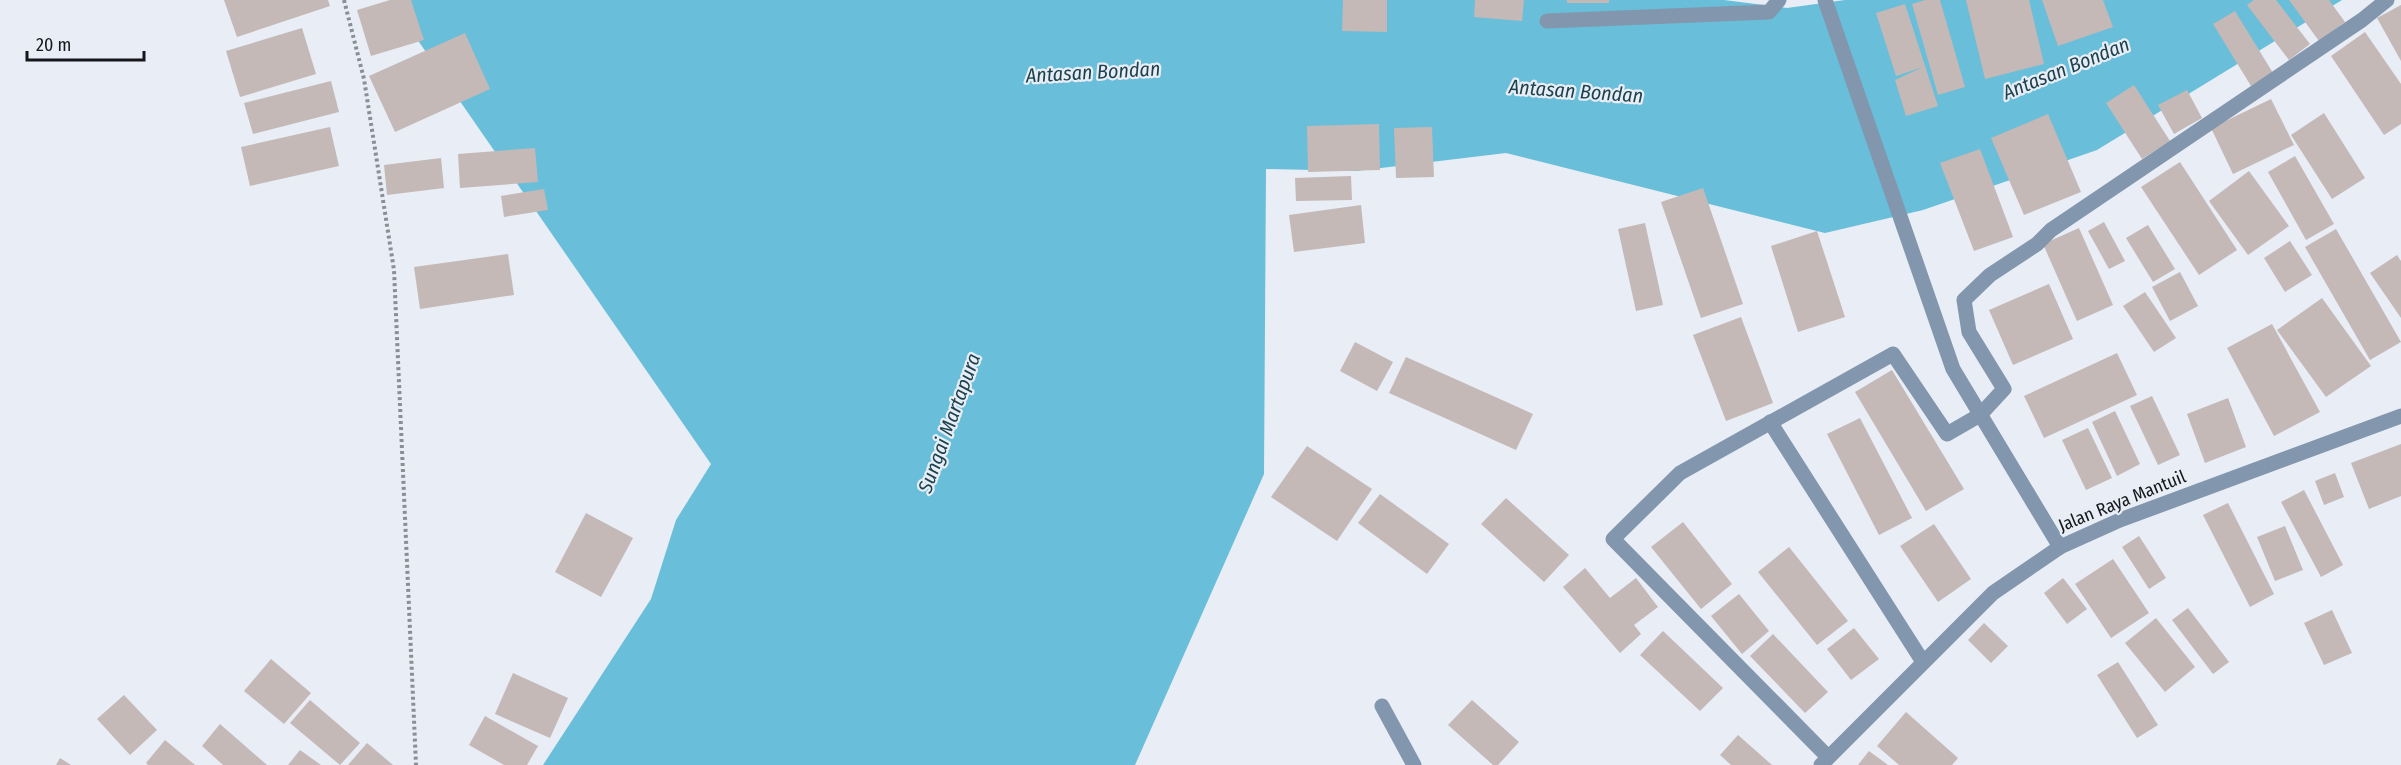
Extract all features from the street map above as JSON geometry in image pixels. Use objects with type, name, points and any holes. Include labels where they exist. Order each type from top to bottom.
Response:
[{"type":"street","points":[[1547,21],[1769,12],[1779,0]]},
{"type":"street","points":[[1825,0],[1953,369],[2060,547]]},
{"type":"street","points":[[1825,761],[1613,539],[1680,473],[1893,354],[1947,434],[1980,415],[2004,389],[1969,332],[1964,300],[1990,275],[2037,244],[2051,230],[2362,20],[2387,0]]},
{"type":"street","name":"Jalan Raya Mantuil","points":[[1825,761],[1993,593],[2060,547],[2120,520],[2401,416]]},
{"type":"street","points":[[1770,423],[1923,662]]},
{"type":"street","points":[[1382,706],[1414,765]]},
{"type":"path","points":[[344,0],[364,79],[394,270],[416,765]]},
{"type":"water","points":[[390,0],[1724,0],[1787,8],[1845,0],[2342,0],[2097,150],[1923,210],[1825,233],[1506,153],[1356,171],[1266,169],[1264,474],[1135,765],[543,765],[651,599],[676,520],[711,464]]},
{"type":"building","points":[[224,0],[328,0],[330,6],[237,37]]},
{"type":"building","points":[[390,0],[411,0],[424,40],[371,56],[357,10]]},
{"type":"building","points":[[1343,0],[1387,0],[1387,32],[1342,31]]},
{"type":"building","points":[[1475,0],[1524,0],[1522,21],[1474,17]]},
{"type":"building","points":[[1567,0],[1609,0],[1609,3],[1567,3]]},
{"type":"building","points":[[1925,0],[1940,0],[1965,87],[1938,95],[1912,4]]},
{"type":"building","points":[[1966,0],[2029,0],[2044,64],[1985,79]]},
{"type":"building","points":[[2042,0],[2103,0],[2113,27],[2058,46]]},
{"type":"building","points":[[2254,0],[2276,0],[2310,44],[2289,60],[2247,5]]},
{"type":"building","points":[[2289,0],[2329,0],[2345,22],[2319,41]]},
{"type":"building","points":[[1905,4],[1938,106],[1906,116],[1895,80],[1923,67],[1896,76],[1876,13]]},
{"type":"building","points":[[2401,5],[2401,61],[2377,18]]},
{"type":"building","points":[[2235,11],[2273,73],[2251,86],[2213,24]]},
{"type":"building","points":[[302,28],[316,74],[240,97],[226,51]]},
{"type":"building","points":[[2365,32],[2401,84],[2401,124],[2384,135],[2331,56]]},
{"type":"building","points":[[465,33],[490,89],[395,132],[369,76]]},
{"type":"building","points":[[331,81],[339,112],[253,134],[244,103]]},
{"type":"building","points":[[2134,85],[2170,141],[2142,159],[2106,103]]},
{"type":"building","points":[[2187,90],[2202,118],[2174,134],[2158,105]]},
{"type":"building","points":[[2271,99],[2294,145],[2233,174],[2211,128]]},
{"type":"building","points":[[2324,113],[2365,178],[2332,199],[2291,135]]},
{"type":"building","points":[[2048,114],[2081,192],[2024,215],[1991,138]]},
{"type":"building","points":[[1379,124],[1380,170],[1308,172],[1307,126]]},
{"type":"building","points":[[330,127],[339,166],[250,186],[241,147]]},
{"type":"building","points":[[1432,127],[1434,177],[1396,178],[1394,128]]},
{"type":"building","points":[[535,148],[538,182],[460,188],[458,154]]},
{"type":"building","points":[[1980,149],[2013,237],[1974,251],[1940,163]]},
{"type":"building","points":[[2295,156],[2334,224],[2306,240],[2268,172]]},
{"type":"building","points":[[441,158],[444,188],[387,195],[384,165]]},
{"type":"building","points":[[2180,162],[2237,250],[2199,275],[2141,187]]},
{"type":"building","points":[[2249,171],[2289,226],[2248,255],[2209,201]]},
{"type":"building","points":[[1351,176],[1352,200],[1296,201],[1295,178]]},
{"type":"building","points":[[1703,188],[1743,304],[1701,318],[1661,202]]},
{"type":"building","points":[[544,189],[548,210],[504,217],[501,196]]},
{"type":"building","points":[[1361,205],[1365,243],[1294,252],[1289,215]]},
{"type":"building","points":[[2104,222],[2125,261],[2109,269],[2088,231]]},
{"type":"building","points":[[1645,223],[1663,305],[1636,311],[1618,229]]},
{"type":"building","points":[[2148,225],[2175,269],[2153,282],[2126,238]]},
{"type":"building","points":[[2079,228],[2113,305],[2077,321],[2043,244]]},
{"type":"building","points":[[2336,229],[2401,342],[2370,360],[2305,247]]},
{"type":"building","points":[[1817,231],[1845,317],[1798,332],[1771,246]]},
{"type":"building","points":[[2290,241],[2312,275],[2285,292],[2264,258]]},
{"type":"building","points":[[508,254],[514,295],[420,309],[414,267]]},
{"type":"building","points":[[2397,255],[2401,261],[2401,318],[2370,273]]},
{"type":"building","points":[[2180,272],[2198,306],[2170,321],[2152,287]]},
{"type":"building","points":[[2049,284],[2073,339],[2013,365],[1989,310]]},
{"type":"building","points":[[2145,292],[2176,338],[2154,352],[2123,306]]},
{"type":"building","points":[[2322,298],[2371,366],[2326,397],[2277,330]]},
{"type":"building","points":[[1741,317],[1773,403],[1726,421],[1693,335]]},
{"type":"building","points":[[2272,324],[2320,412],[2274,436],[2227,348]]},
{"type":"building","points":[[1355,342],[1393,362],[1377,391],[1340,371]]},
{"type":"building","points":[[2117,353],[2137,395],[2044,438],[2024,396]]},
{"type":"building","points":[[1406,357],[1533,414],[1516,450],[1389,393]]},
{"type":"building","points":[[1892,370],[1964,489],[1926,511],[1855,392]]},
{"type":"building","points":[[2152,396],[2180,455],[2158,465],[2130,406]]},
{"type":"building","points":[[2228,398],[2246,447],[2205,463],[2187,414]]},
{"type":"building","points":[[2115,411],[2140,464],[2117,476],[2092,422]]},
{"type":"building","points":[[1860,418],[1912,518],[1879,535],[1827,434]]},
{"type":"building","points":[[2088,428],[2112,478],[2086,490],[2062,440]]},
{"type":"building","points":[[2401,444],[2401,496],[2369,509],[2351,463]]},
{"type":"building","points":[[1307,446],[1372,489],[1337,541],[1271,497]]},
{"type":"building","points":[[2335,473],[2344,497],[2324,505],[2315,481]]},
{"type":"building","points":[[2304,490],[2343,565],[2321,577],[2281,502]]},
{"type":"building","points":[[1380,494],[1449,544],[1427,574],[1358,523]]},
{"type":"building","points":[[1506,498],[1569,555],[1544,582],[1481,524]]},
{"type":"building","points":[[2228,503],[2274,594],[2250,607],[2203,515]]},
{"type":"building","points":[[586,513],[633,538],[601,597],[555,572]]},
{"type":"building","points":[[1683,522],[1732,584],[1701,609],[1651,547]]},
{"type":"building","points":[[1934,524],[1971,579],[1938,602],[1900,546]]},
{"type":"building","points":[[2285,526],[2303,570],[2275,581],[2257,537]]},
{"type":"building","points":[[2139,536],[2166,578],[2149,589],[2122,547]]},
{"type":"building","points":[[1789,547],[1848,621],[1817,645],[1758,572]]},
{"type":"building","points":[[2113,559],[2149,613],[2111,638],[2075,584]]},
{"type":"building","points":[[1585,568],[1610,598],[1636,578],[1658,607],[1634,625],[1641,634],[1620,653],[1563,587]]},
{"type":"building","points":[[2063,578],[2087,609],[2067,624],[2044,593]]},
{"type":"building","points":[[1739,594],[1769,631],[1742,654],[1711,616]]},
{"type":"building","points":[[2188,608],[2229,662],[2213,674],[2172,620]]},
{"type":"building","points":[[2332,610],[2352,653],[2324,665],[2304,623]]},
{"type":"building","points":[[2156,618],[2195,667],[2165,692],[2125,643]]},
{"type":"building","points":[[1984,623],[2008,646],[1991,663],[1968,640]]},
{"type":"building","points":[[1854,628],[1879,659],[1851,680],[1827,649]]},
{"type":"building","points":[[1663,631],[1723,688],[1700,711],[1640,655]]},
{"type":"building","points":[[1773,634],[1828,692],[1805,713],[1750,656]]},
{"type":"building","points":[[271,659],[311,693],[284,724],[244,691]]},
{"type":"building","points":[[2118,662],[2158,725],[2137,738],[2097,675]]},
{"type":"building","points":[[513,673],[568,698],[550,738],[495,714]]},
{"type":"building","points":[[124,695],[157,730],[130,755],[97,719]]},
{"type":"building","points":[[310,700],[360,743],[340,765],[290,723]]},
{"type":"building","points":[[1472,700],[1519,742],[1498,765],[1493,765],[1448,725]]},
{"type":"building","points":[[1906,712],[1958,758],[1952,765],[1899,765],[1877,746]]},
{"type":"building","points":[[485,716],[538,746],[527,765],[504,765],[469,745]]},
{"type":"building","points":[[220,724],[267,765],[223,765],[202,746]]},
{"type":"building","points":[[1738,735],[1772,765],[1731,765],[1720,755]]},
{"type":"building","points":[[165,740],[195,765],[148,765],[146,763]]},
{"type":"building","points":[[367,743],[393,765],[348,765]]},
{"type":"building","points":[[300,750],[321,765],[288,765]]},
{"type":"building","points":[[1869,751],[1888,765],[1858,765]]},
{"type":"building","points":[[60,758],[71,765],[56,765]]},
{"type":"water label","name":"Antasan Bondan","points":[[2066,68]]},
{"type":"water label","name":"Antasan Bondan","points":[[1093,72]]},
{"type":"water label","name":"Antasan Bondan","points":[[1576,91]]},
{"type":"water label","name":"Sungai Martapura","points":[[949,423]]}]
